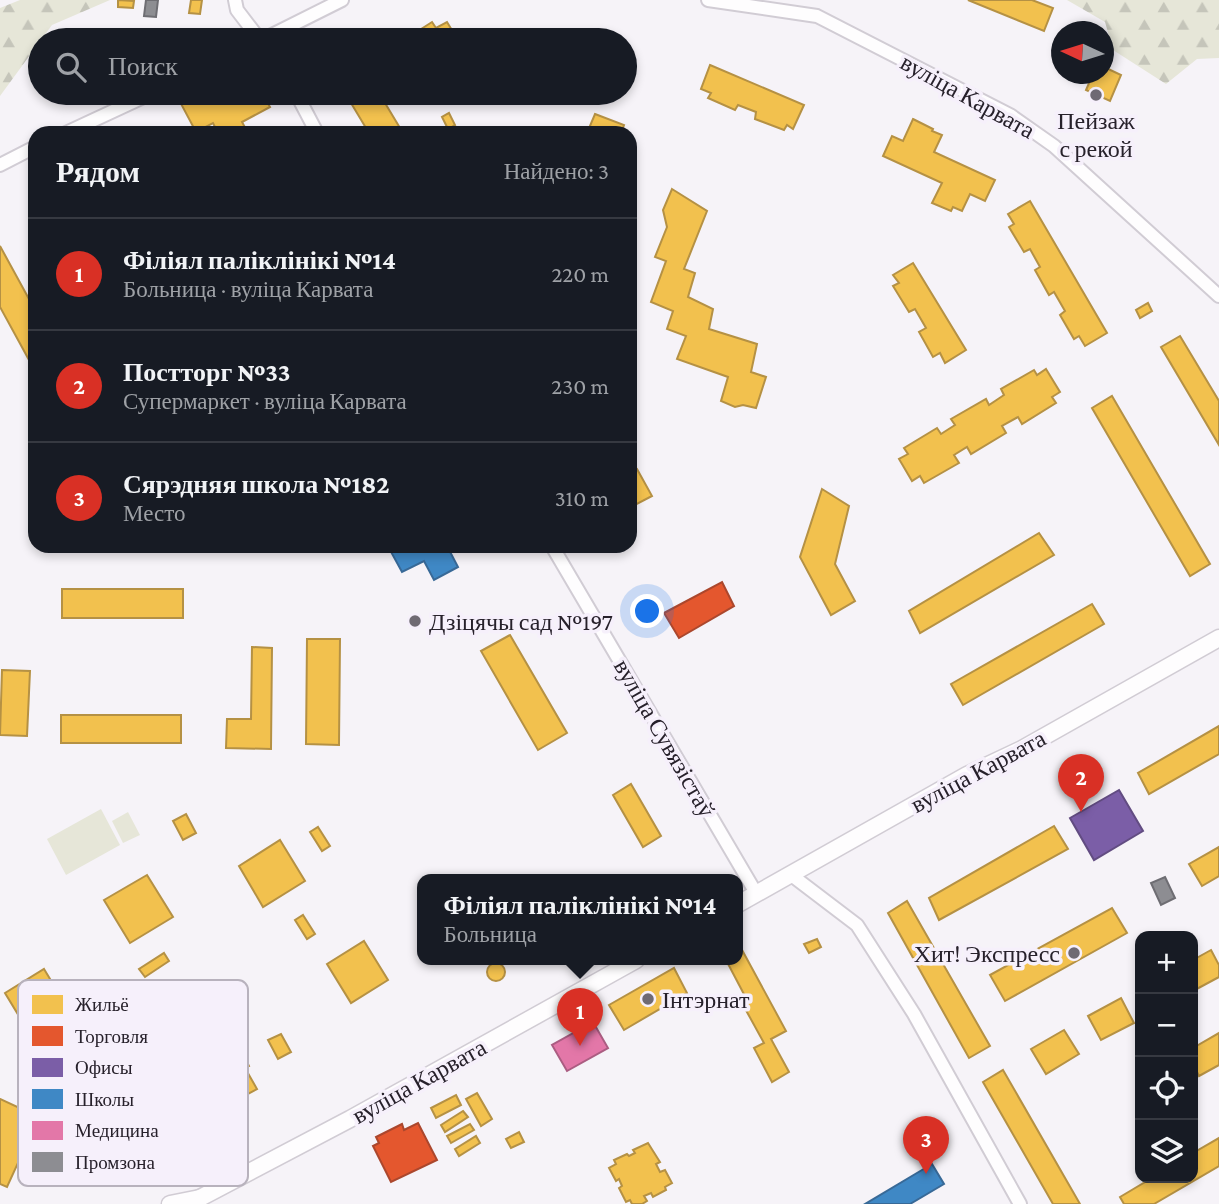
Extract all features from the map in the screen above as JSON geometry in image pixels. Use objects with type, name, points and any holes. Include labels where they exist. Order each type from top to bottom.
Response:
[{"type":"street","points":[[235,0],[237,10],[251,28]]},
{"type":"street","points":[[285,28],[342,0]]},
{"type":"street","name":"вуліца Карвата","points":[[708,0],[817,16],[1010,115],[1054,146],[1219,296]]},
{"type":"street","points":[[81,126],[126,105]]},
{"type":"street","points":[[302,105],[313,126]]},
{"type":"street","points":[[0,165],[28,151]]},
{"type":"street","name":"вуліца Сувязістаў","points":[[556,553],[756,893]]},
{"type":"street","name":"вуліца Карвата","points":[[743,901],[1219,638]]},
{"type":"street","points":[[790,874],[857,925],[914,1014],[1020,1204]]},
{"type":"street","name":"вуліца Карвата","points":[[248,1173],[627,965]]},
{"type":"street","name":"вуліца Карвата","points":[[170,1204],[196,1201],[224,1186]]},
{"type":"green space","points":[[20,0],[110,0],[50,28],[28,28],[28,58],[0,96],[0,8]]},
{"type":"green space","points":[[1067,0],[1219,0],[1219,58],[1197,59],[1166,84],[1114,51],[1114,21],[1103,21]]},
{"type":"green space","points":[[101,809],[120,845],[66,875],[47,839]]},
{"type":"green space","points":[[128,812],[140,835],[123,843],[112,821]]},
{"type":"building: Жильё","points":[[118,0],[134,1],[133,8],[118,7]]},
{"type":"building: Жильё","points":[[191,0],[202,0],[200,14],[189,13]]},
{"type":"building: Жильё","points":[[968,0],[1032,0],[1053,8],[1044,31]]},
{"type":"building: Жильё","points":[[432,22],[436,28],[423,28]]},
{"type":"building: Жильё","points":[[447,22],[451,28],[436,28]]},
{"type":"building: Жильё","points":[[710,65],[804,105],[793,129],[787,125],[784,130],[755,119],[756,112],[738,105],[735,110],[708,98],[711,93],[701,89]]},
{"type":"building: Жильё","points":[[1114,72],[1121,75],[1110,101],[1086,90],[1089,84],[1114,84]]},
{"type":"building: Жильё","points":[[182,105],[270,107],[242,122],[244,126],[214,126],[213,123],[207,126],[193,126]]},
{"type":"building: Жильё","points":[[352,105],[386,105],[399,126],[365,126]]},
{"type":"building: Жильё","points":[[449,113],[455,125],[446,126],[442,117]]},
{"type":"building: Жильё","points":[[595,114],[624,125],[624,126],[590,126]]},
{"type":"building: Жильё","points":[[913,119],[942,135],[934,152],[995,180],[985,201],[970,194],[962,211],[953,207],[951,211],[932,203],[942,183],[883,156],[892,136],[903,141]]},
{"type":"building: Жильё","points":[[672,189],[707,211],[684,269],[695,273],[688,297],[713,309],[709,329],[757,344],[751,372],[766,377],[756,408],[743,405],[735,407],[721,401],[728,377],[677,359],[686,336],[667,329],[673,311],[651,302],[666,261],[655,257],[667,227],[663,210]]},
{"type":"building: Жильё","points":[[1030,201],[1107,333],[1085,346],[1079,336],[1074,339],[1060,315],[1065,311],[1054,292],[1049,295],[1035,270],[1040,267],[1030,249],[1024,252],[1009,227],[1014,224],[1008,214]]},
{"type":"building: Жильё","points":[[0,246],[28,297],[28,358],[0,307]]},
{"type":"building: Жильё","points":[[913,263],[966,350],[945,363],[940,353],[933,357],[919,332],[926,328],[915,309],[909,312],[893,286],[899,283],[893,275]]},
{"type":"building: Жильё","points":[[1148,303],[1152,311],[1140,318],[1136,310]]},
{"type":"building: Жильё","points":[[1180,336],[1219,401],[1219,445],[1161,347]]},
{"type":"building: Жильё","points":[[1046,369],[1060,392],[1052,397],[1056,403],[1022,424],[1018,417],[1002,426],[1006,433],[971,454],[967,447],[954,455],[959,463],[924,483],[920,476],[912,481],[899,459],[908,454],[904,448],[937,428],[941,434],[955,425],[951,419],[986,399],[989,405],[1004,395],[1001,389],[1034,370],[1037,375]]},
{"type":"building: Жильё","points":[[1112,396],[1210,564],[1190,576],[1092,408]]},
{"type":"building: Жильё","points":[[637,469],[652,496],[637,504]]},
{"type":"building: Жильё","points":[[822,489],[849,506],[835,564],[855,601],[831,615],[800,557]]},
{"type":"building: Жильё","points":[[1039,533],[1054,555],[920,633],[909,611]]},
{"type":"building: Жильё","points":[[62,589],[183,589],[183,618],[62,618]]},
{"type":"building: Жильё","points":[[1092,604],[1104,624],[963,705],[951,684]]},
{"type":"building: Жильё","points":[[510,635],[567,733],[538,750],[481,651]]},
{"type":"building: Жильё","points":[[307,639],[340,639],[339,745],[306,744]]},
{"type":"building: Жильё","points":[[252,647],[272,648],[271,749],[226,748],[227,719],[251,719]]},
{"type":"building: Жильё","points":[[2,670],[30,671],[27,736],[0,735]]},
{"type":"building: Жильё","points":[[61,715],[181,715],[181,743],[61,743]]},
{"type":"building: Жильё","points":[[1219,726],[1219,754],[1149,794],[1138,773]]},
{"type":"building: Жильё","points":[[631,784],[661,836],[643,847],[613,795]]},
{"type":"building: Жильё","points":[[186,814],[196,833],[183,840],[173,821]]},
{"type":"building: Жильё","points":[[1054,826],[1068,849],[939,920],[929,898]]},
{"type":"building: Жильё","points":[[318,827],[330,846],[322,851],[310,832]]},
{"type":"building: Жильё","points":[[280,840],[305,881],[263,907],[239,866]]},
{"type":"building: Жильё","points":[[1219,847],[1219,876],[1202,886],[1189,864]]},
{"type":"building: Жильё","points":[[147,875],[173,917],[130,943],[104,900]]},
{"type":"building: Жильё","points":[[907,901],[990,1046],[969,1058],[888,913]]},
{"type":"building: Жильё","points":[[1112,908],[1127,933],[1005,1001],[990,975]]},
{"type":"building: Жильё","points":[[303,915],[315,934],[307,939],[295,920]]},
{"type":"building: Жильё","points":[[817,939],[821,947],[809,953],[804,944]]},
{"type":"building: Жильё","points":[[364,941],[388,980],[351,1003],[327,964]]},
{"type":"building: Жильё","points":[[1211,950],[1219,965],[1219,977],[1198,988],[1198,957]]},
{"type":"building: Жильё","points":[[743,952],[786,1031],[771,1039],[789,1072],[772,1082],[754,1048],[764,1043],[742,1003],[747,1000],[729,965],[743,965]]},
{"type":"building: Жильё","points":[[164,953],[169,961],[145,977],[139,969]]},
{"type":"building: Жильё","points":[[489,965],[503,965],[505,976],[500,981],[492,981],[487,976]]},
{"type":"building: Жильё","name":"Інтэрнат","points":[[674,968],[687,993],[624,1030],[609,1005]]},
{"type":"building: Жильё","points":[[44,969],[51,980],[26,980]]},
{"type":"building: Жильё","points":[[18,985],[18,1014],[5,993]]},
{"type":"building: Жильё","points":[[1121,998],[1134,1023],[1101,1040],[1088,1016]]},
{"type":"building: Жильё","points":[[1064,1030],[1079,1054],[1046,1074],[1031,1049]]},
{"type":"building: Жильё","points":[[1219,1033],[1219,1065],[1199,1076],[1198,1074],[1198,1045]]},
{"type":"building: Жильё","points":[[281,1034],[291,1052],[278,1059],[268,1040]]},
{"type":"building: Жильё","points":[[1003,1070],[1080,1204],[1053,1204],[983,1082]]},
{"type":"building: Жильё","points":[[248,1073],[257,1089],[248,1094]]},
{"type":"building: Жильё","points":[[477,1093],[492,1119],[481,1126],[466,1099]]},
{"type":"building: Жильё","points":[[456,1095],[461,1105],[436,1118],[431,1108]]},
{"type":"building: Жильё","points":[[0,1099],[18,1107],[18,1163],[7,1187],[0,1184]]},
{"type":"building: Жильё","points":[[463,1111],[468,1117],[445,1132],[441,1125]]},
{"type":"building: Жильё","points":[[470,1124],[474,1130],[451,1143],[447,1136]]},
{"type":"building: Жильё","points":[[519,1132],[524,1142],[511,1148],[506,1139]]},
{"type":"building: Жильё","points":[[476,1136],[480,1143],[459,1156],[455,1149]]},
{"type":"building: Жильё","points":[[1219,1138],[1219,1166],[1198,1178],[1198,1150]]},
{"type":"building: Жильё","points":[[648,1143],[660,1162],[656,1164],[660,1172],[665,1170],[672,1183],[653,1197],[651,1193],[644,1196],[647,1201],[642,1204],[632,1204],[630,1200],[626,1202],[619,1188],[622,1186],[619,1179],[616,1181],[609,1168],[616,1164],[614,1160],[635,1153],[633,1150]]},
{"type":"building: Жильё","points":[[1144,1183],[1190,1183],[1154,1204],[1124,1204],[1120,1197]]},
{"type":"building: Торговля","points":[[722,582],[734,606],[679,638],[664,613]]},
{"type":"building: Торговля","points":[[418,1123],[437,1160],[391,1182],[373,1146],[379,1143],[376,1137],[402,1124],[404,1130]]},
{"type":"building: Офисы","points":[[1119,790],[1143,831],[1094,860],[1070,818]]},
{"type":"building: Школы","points":[[392,553],[451,553],[458,567],[434,580],[424,561],[402,572]]},
{"type":"building: Школы","points":[[932,1164],[944,1184],[910,1204],[865,1204]]},
{"type":"building: Медицина","points":[[593,1022],[608,1048],[567,1071],[552,1045]]},
{"type":"building: Промзона","points":[[146,0],[158,0],[156,17],[144,16]]},
{"type":"building: Промзона","points":[[1165,877],[1175,898],[1161,905],[1151,883]]},
{"type":"place","name":"Пейзаж с рекой","points":[[1096,95]]},
{"type":"place","name":"Дзіцячы сад №197","points":[[415,621]]},
{"type":"place","name":"Постторг №33","points":[[1081,812]]},
{"type":"place","name":"Хит! Экспресс","points":[[1074,953]]},
{"type":"place","name":"Інтэрнат","points":[[648,999]]},
{"type":"place","name":"Філіял паліклінікі №14","points":[[580,1046]]},
{"type":"place","name":"Сярэдняя школа №182","points":[[926,1174]]}]
